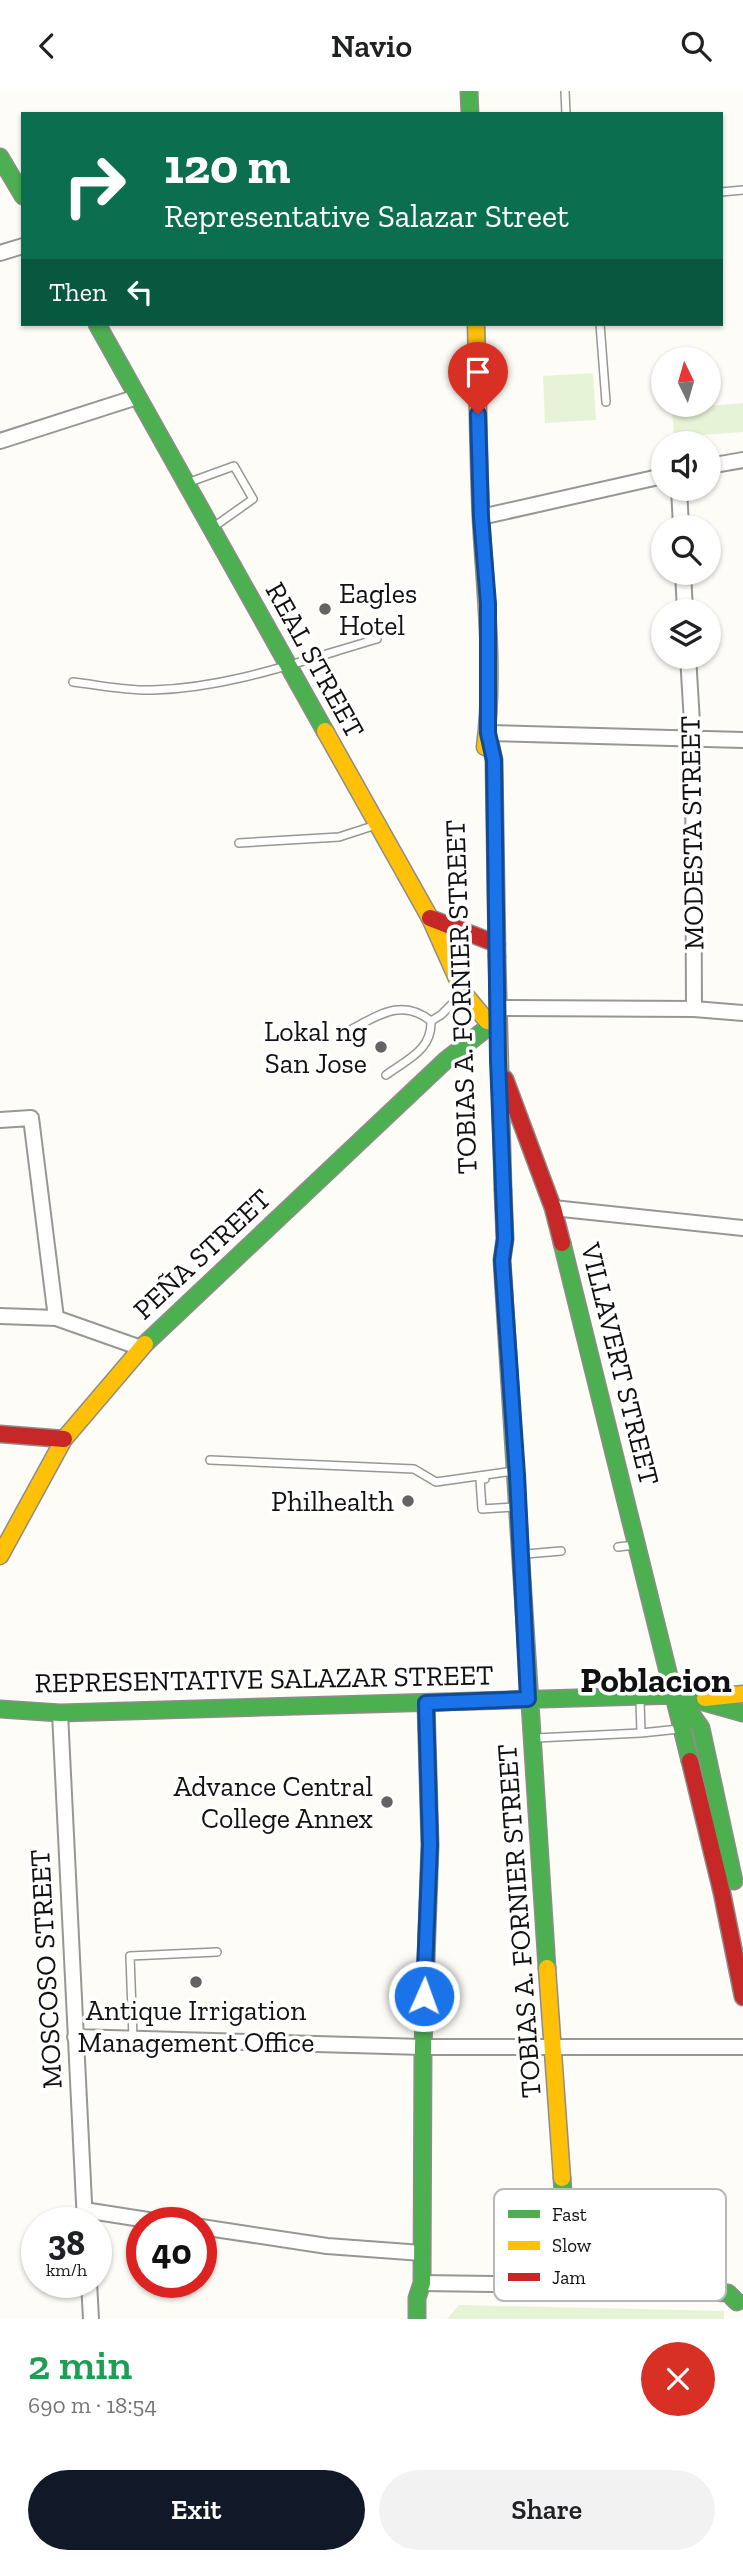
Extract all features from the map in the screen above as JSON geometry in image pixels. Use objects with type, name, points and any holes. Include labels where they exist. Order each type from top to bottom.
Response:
[{"type":"main road","points":[[469,91],[470,112]]},
{"type":"main road","points":[[0,157],[21,193]]},
{"type":"main road","name":"REAL STREET","points":[[98,326],[430,918],[463,992],[487,1025]]},
{"type":"main road","name":"TOBIAS A. FORNIER STREET","points":[[476,326],[481,517],[488,604],[488,733],[494,760],[487,1025],[495,1237],[502,1260]]},
{"type":"main road","points":[[430,918],[491,942]]},
{"type":"main road","name":"TOBIAS A. FORNIER STREET","points":[[491,942],[498,1008],[505,1239],[502,1260],[522,1555],[528,1699],[564,2189]]},
{"type":"main road","name":"PEÑA STREET","points":[[0,1556],[64,1439],[141,1348],[446,1060],[487,1025]]},
{"type":"main road","name":"VILLAVERT STREET","points":[[498,1060],[553,1208],[675,1692],[681,1728],[722,1893],[743,1997]]},
{"type":"main road","points":[[0,1433],[64,1439]]},
{"type":"main road","name":"VILLAVERT STREET","points":[[675,1692],[701,1728],[743,1919]]},
{"type":"main road","name":"REPRESENTATIVE SALAZAR STREET","points":[[0,1709],[60,1713],[640,1696],[675,1692],[743,1713]]},
{"type":"main road","name":"REPRESENTATIVE SALAZAR STREET","points":[[696,1699],[743,1694]]},
{"type":"main road","points":[[417,2319],[417,2298],[422,2283],[422,2047],[430,1845],[426,1703]]},
{"type":"main road","points":[[422,2283],[428,2293],[428,2319]]},
{"type":"main road","points":[[740,2300],[741,2319]]},
{"type":"street","points":[[0,253],[21,247]]},
{"type":"street","points":[[0,441],[137,397]]},
{"type":"street","points":[[721,464],[743,460]]},
{"type":"street","points":[[481,517],[651,479]]},
{"type":"street","name":"MODESTA STREET","points":[[689,669],[693,739],[694,1009]]},
{"type":"street","points":[[488,733],[743,740]]},
{"type":"street","points":[[498,1008],[694,1009],[743,1013]]},
{"type":"street","points":[[0,1120],[32,1118],[56,1318]]},
{"type":"street","points":[[553,1208],[743,1227]]},
{"type":"street","points":[[0,1316],[56,1318],[141,1348]]},
{"type":"street","name":"MOSCOSO STREET","points":[[60,1713],[84,2207]]},
{"type":"street","points":[[75,2037],[422,2047],[743,2047]]},
{"type":"street","points":[[217,2229],[327,2246],[422,2253]]},
{"type":"street","points":[[422,2283],[494,2284]]},
{"type":"street","points":[[90,2298],[91,2319]]},
{"type":"lane","points":[[565,91],[566,112]]},
{"type":"lane","points":[[723,191],[743,190]]},
{"type":"lane","points":[[600,326],[606,403]]},
{"type":"lane","points":[[186,484],[234,466],[253,499],[211,529]]},
{"type":"lane","points":[[74,682],[151,690],[199,686],[288,665],[377,639]]},
{"type":"lane","points":[[239,843],[339,837],[377,825]]},
{"type":"lane","points":[[431,1021],[441,1015],[463,992]]},
{"type":"lane","points":[[344,1033],[394,1009],[419,1011],[431,1021]]},
{"type":"lane","points":[[386,1075],[429,1041],[431,1021]]},
{"type":"lane","points":[[210,1460],[414,1469],[436,1482],[517,1473]]},
{"type":"lane","points":[[517,1473],[480,1479],[482,1509],[519,1507]]},
{"type":"lane","points":[[618,1547],[639,1545]]},
{"type":"lane","points":[[522,1555],[561,1551]]},
{"type":"lane","points":[[640,1696],[641,1733]]},
{"type":"lane","points":[[532,1738],[641,1733],[681,1728]]},
{"type":"lane","points":[[133,2038],[130,1956],[217,1952]]},
{"type":"green space","points":[[593,373],[596,420],[545,423],[543,376]]},
{"type":"green space","points":[[743,403],[743,432],[674,431],[673,417],[721,417],[721,405]]},
{"type":"green space","points":[[459,2305],[724,2311],[724,2319],[447,2319]]},
{"type":"traffic: fast","points":[[469,91],[470,112]]},
{"type":"traffic: fast","points":[[0,157],[21,193]]},
{"type":"traffic: fast","points":[[98,326],[325,731]]},
{"type":"traffic: fast","points":[[145,1344],[446,1060],[487,1028]]},
{"type":"traffic: fast","points":[[503,1190],[505,1239],[502,1260],[547,1968]]},
{"type":"traffic: fast","points":[[562,1243],[690,1761]]},
{"type":"traffic: fast","points":[[678,1695],[701,1728],[734,1881]]},
{"type":"traffic: fast","points":[[0,1709],[60,1713],[679,1695],[743,1713]]},
{"type":"traffic: fast","points":[[417,2319],[417,2298],[422,2283],[423,2047],[430,1845],[426,1703]]},
{"type":"traffic: fast","points":[[562,2178],[563,2189]]},
{"type":"traffic: fast","points":[[726,2293],[737,2302]]},
{"type":"traffic: slow","points":[[476,326],[480,493],[489,661],[485,747]]},
{"type":"traffic: slow","points":[[325,731],[430,918],[463,992],[487,1021]]},
{"type":"traffic: slow","points":[[497,957],[503,1190]]},
{"type":"traffic: slow","points":[[0,1556],[64,1439],[145,1344]]},
{"type":"traffic: slow","points":[[705,1698],[743,1694]]},
{"type":"traffic: slow","points":[[547,1968],[562,2178]]},
{"type":"traffic: jam","points":[[488,733],[494,760],[497,957]]},
{"type":"traffic: jam","points":[[430,918],[497,944]]},
{"type":"traffic: jam","points":[[505,1079],[553,1208],[562,1243]]},
{"type":"traffic: jam","points":[[0,1434],[64,1439]]},
{"type":"traffic: jam","points":[[690,1761],[722,1893],[743,1997]]},
{"type":"place","name":"Eagles Hotel","points":[[325,609]]},
{"type":"place","name":"Lokal ng San Jose","points":[[381,1047]]},
{"type":"place","name":"Philhealth","points":[[408,1501]]},
{"type":"place","name":"Advance Central College Annex","points":[[387,1802]]},
{"type":"place","name":"Antique Irrigation Management Office","points":[[196,1982]]},
{"type":"district","name":"Poblacion","points":[[656,1680]]},
{"type":"route","points":[[424,1996],[430,1845],[426,1703],[528,1699],[517,1475],[502,1260],[505,1239],[498,1060],[494,760],[488,733],[488,604],[481,517],[478,414]]}]
